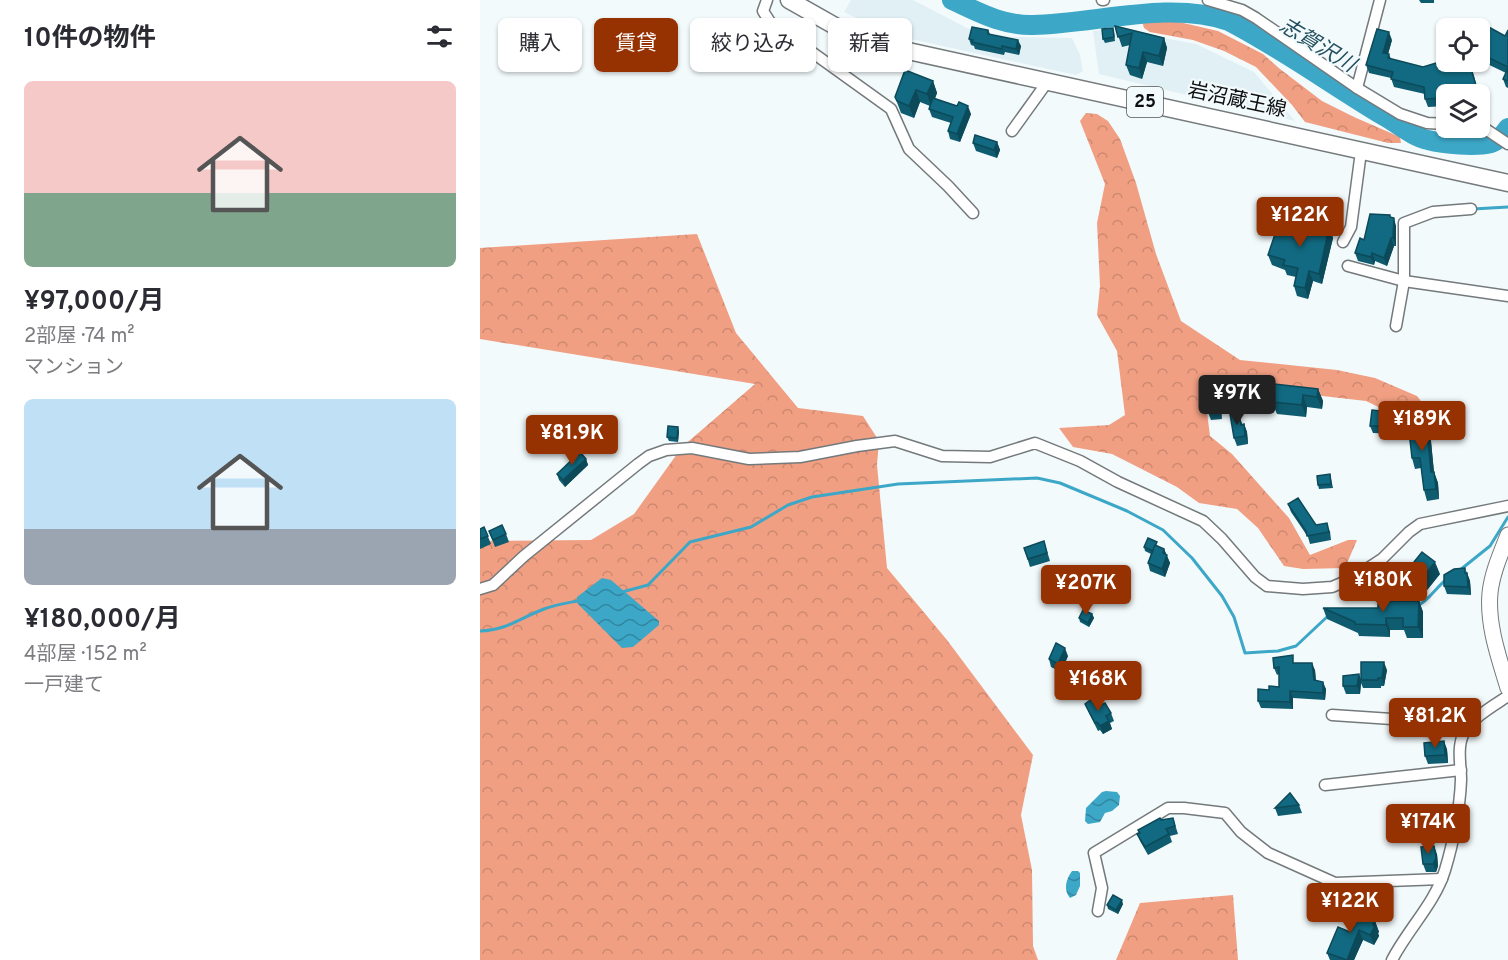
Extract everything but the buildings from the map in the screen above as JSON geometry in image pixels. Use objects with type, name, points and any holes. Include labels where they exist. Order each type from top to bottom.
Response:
[{"type":"main road","name":"岩沼蔵王線","points":[[789,0],[842,30],[882,44],[1508,183]]},
{"type":"street","points":[[767,0],[763,11],[770,22],[891,109],[909,149],[973,213]]},
{"type":"street","points":[[1208,0],[1246,13],[1357,88],[1406,117],[1436,123]]},
{"type":"street","points":[[1242,0],[1246,13]]},
{"type":"street","points":[[1357,88],[1380,0]]},
{"type":"street","points":[[1012,131],[1048,81]]},
{"type":"street","points":[[1490,132],[1506,142]]},
{"type":"street","points":[[1343,242],[1351,227],[1363,150]]},
{"type":"street","points":[[1396,326],[1404,281],[1404,223],[1433,213],[1471,209]]},
{"type":"street","points":[[1348,266],[1404,281],[1508,296]]},
{"type":"street","points":[[480,589],[494,585],[524,556],[638,464],[649,456],[666,450],[692,448],[749,459],[800,457],[895,441],[942,456],[990,457],[1035,443],[1080,461],[1203,521],[1255,577],[1268,586],[1303,589],[1332,587],[1353,579],[1382,559],[1420,524],[1508,506]]},
{"type":"street","points":[[1508,535],[1490,592],[1490,612],[1495,646],[1508,688]]},
{"type":"street","points":[[1392,960],[1402,939],[1436,894],[1442,879],[1455,821],[1461,770],[1461,743],[1465,731],[1481,715],[1508,696]]},
{"type":"street","points":[[1332,715],[1422,721],[1465,731]]},
{"type":"street","points":[[1324,785],[1461,770]]},
{"type":"street","points":[[1098,911],[1102,888],[1094,853],[1168,808],[1225,813],[1241,832],[1268,853],[1335,883],[1442,879]]},
{"type":"shaded area","points":[[851,0],[913,0],[969,29],[1011,37],[1072,38],[1080,55],[1083,71],[1076,75],[912,39],[912,18],[857,18],[844,12]]},
{"type":"shaded area","points":[[1116,29],[1196,44],[1254,72],[1295,121],[1099,74],[1093,31]]},
{"type":"green space","points":[[1142,21],[1179,22],[1218,31],[1263,54],[1322,101],[1400,137],[1401,143],[1388,143],[1305,122],[1256,67],[1224,51],[1193,40],[1150,32],[1144,28]]},
{"type":"green space","points":[[1086,113],[1097,114],[1108,121],[1120,139],[1136,183],[1156,254],[1181,321],[1240,360],[1337,370],[1375,378],[1417,396],[1427,409],[1425,421],[1389,412],[1366,401],[1208,383],[1206,404],[1210,436],[1232,454],[1289,518],[1310,555],[1348,540],[1357,540],[1345,568],[1303,569],[1284,566],[1258,528],[1237,509],[1199,503],[1177,487],[1112,454],[1073,447],[1059,428],[1109,425],[1125,415],[1117,351],[1097,315],[1100,286],[1097,223],[1105,184],[1080,121]]},
{"type":"green space","points":[[697,234],[736,333],[798,408],[863,416],[879,441],[877,465],[887,568],[947,640],[1033,755],[1021,815],[1032,870],[1033,946],[1038,960],[480,960],[480,541],[591,540],[634,514],[682,447],[755,384],[480,339],[480,248]]},
{"type":"green space","points":[[1233,895],[1238,960],[1116,960],[1140,903]]},
{"type":"water","points":[[602,578],[611,580],[659,621],[659,625],[633,647],[622,648],[577,603],[577,597]]},
{"type":"water","points":[[1102,792],[1117,792],[1120,796],[1119,805],[1105,813],[1100,822],[1088,824],[1085,821],[1086,808]]},
{"type":"water","points":[[1072,871],[1080,873],[1080,886],[1076,895],[1070,898],[1066,884]]},
{"type":"waterway","name":"志賀沢川","points":[[952,0],[991,17],[1022,25],[1057,24],[1157,13],[1206,15],[1229,21],[1249,32],[1405,130],[1422,138],[1451,144],[1484,144],[1496,141],[1508,128]]},
{"type":"waterway","points":[[1473,209],[1508,207]]},
{"type":"waterway","points":[[622,592],[648,585],[690,542],[751,527],[788,505],[812,497],[898,484],[1037,478],[1060,483],[1127,511],[1163,530],[1192,558],[1222,596],[1234,617],[1245,653],[1278,651],[1296,646],[1328,616]]},
{"type":"waterway","points":[[1460,570],[1490,546],[1508,517]]},
{"type":"waterway","points":[[1417,606],[1447,579]]},
{"type":"waterway","points":[[480,631],[498,628],[535,612],[577,601]]}]
